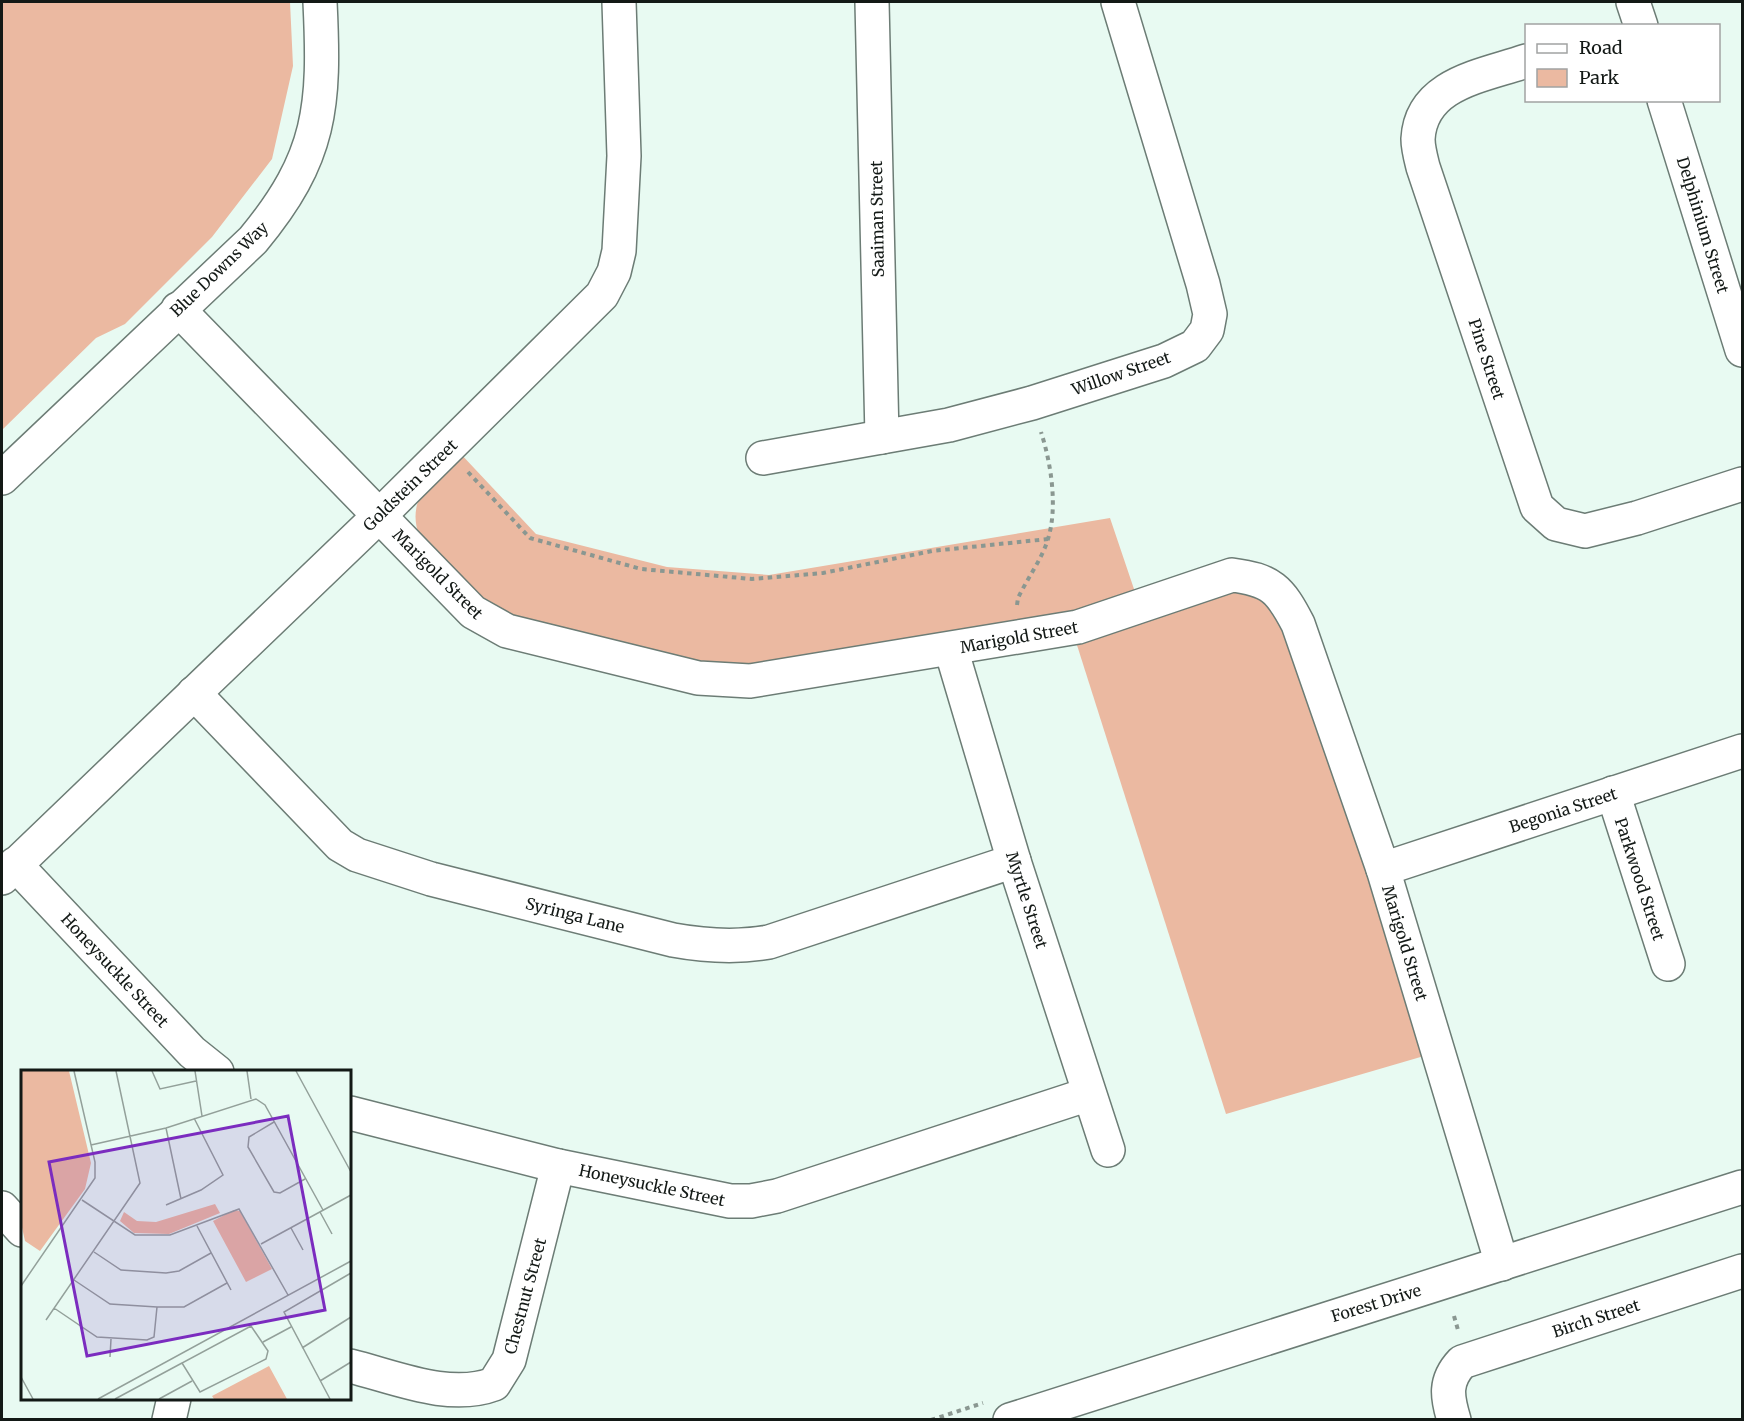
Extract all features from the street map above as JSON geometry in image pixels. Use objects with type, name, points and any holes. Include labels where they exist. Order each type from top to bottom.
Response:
[{"type":"street","name":"Blue Downs Way","points":[[2,478],[253,240],[280,208],[300,171],[313,137],[321,101],[323,61],[320,2]]},
{"type":"street","name":"Goldstein Street","points":[[8,871],[380,515],[602,295],[614,272],[619,251],[624,156],[619,2]]},
{"type":"street","name":"Saaiman Street","points":[[872,2],[882,437]]},
{"type":"street","name":"Willow Street","points":[[763,458],[949,425],[1032,403],[1164,361],[1195,346],[1207,330],[1210,314],[1118,2]]},
{"type":"street","name":"Pine Street","points":[[1525,62],[1441,92],[1426,111],[1418,140],[1423,167],[1537,507],[1556,524],[1585,531],[1637,518],[1743,483]]},
{"type":"street","name":"Delphinium Street","points":[[1665,102],[1743,350]]},
{"type":"street","name":"Marigold Street","points":[[178,309],[473,612],[494,626],[698,678],[750,681],[1078,627],[1232,575],[1248,577],[1274,587],[1284,595],[1298,624],[1383,869],[1502,1264]]},
{"type":"street","name":"Myrtle Street","points":[[951,649],[1014,861],[1108,1150]]},
{"type":"street","name":"Syringa Lane","points":[[194,693],[340,844],[357,855],[431,879],[673,940],[707,946],[744,947],[769,942],[1014,861]]},
{"type":"street","name":"Begonia Street","points":[[1383,869],[1743,751]]},
{"type":"street","name":"Parkwood Street","points":[[1613,793],[1668,964]]},
{"type":"street","name":"Honeysuckle Street","points":[[8,871],[192,1052],[217,1070]]},
{"type":"street","name":"Honeysuckle Street","points":[[351,1113],[558,1166],[730,1202],[777,1196],[1089,1094]]},
{"type":"street","name":"Chestnut Street","points":[[351,1366],[454,1390],[480,1389],[494,1384],[509,1360],[558,1166]]},
{"type":"street","name":"Forest Drive","points":[[1010,1419],[1743,1187]]},
{"type":"street","points":[[2,1208],[21,1229]]},
{"type":"street","name":"Birch Street","points":[[1455,1419],[1447,1388],[1454,1371],[1472,1357],[1743,1271]]},
{"type":"street","points":[[169,1419],[174,1400]]},
{"type":"path","points":[[1014,638],[1018,598],[1048,539],[1052,499],[1046,447],[1032,403]]},
{"type":"path","points":[[446,450],[530,538],[641,569],[752,579],[823,573],[932,551],[1048,539]]},
{"type":"green space","points":[[2,2],[290,2],[293,66],[272,159],[212,237],[125,324],[96,338],[2,430]]},
{"type":"green space","points":[[459,452],[536,534],[667,567],[769,575],[1110,518],[1135,592],[1079,610],[725,669],[534,624],[490,606],[420,538],[416,524],[416,511],[424,490]]},
{"type":"green space","points":[[1238,591],[1257,594],[1285,619],[1424,1056],[1226,1114],[1076,642]]}]
